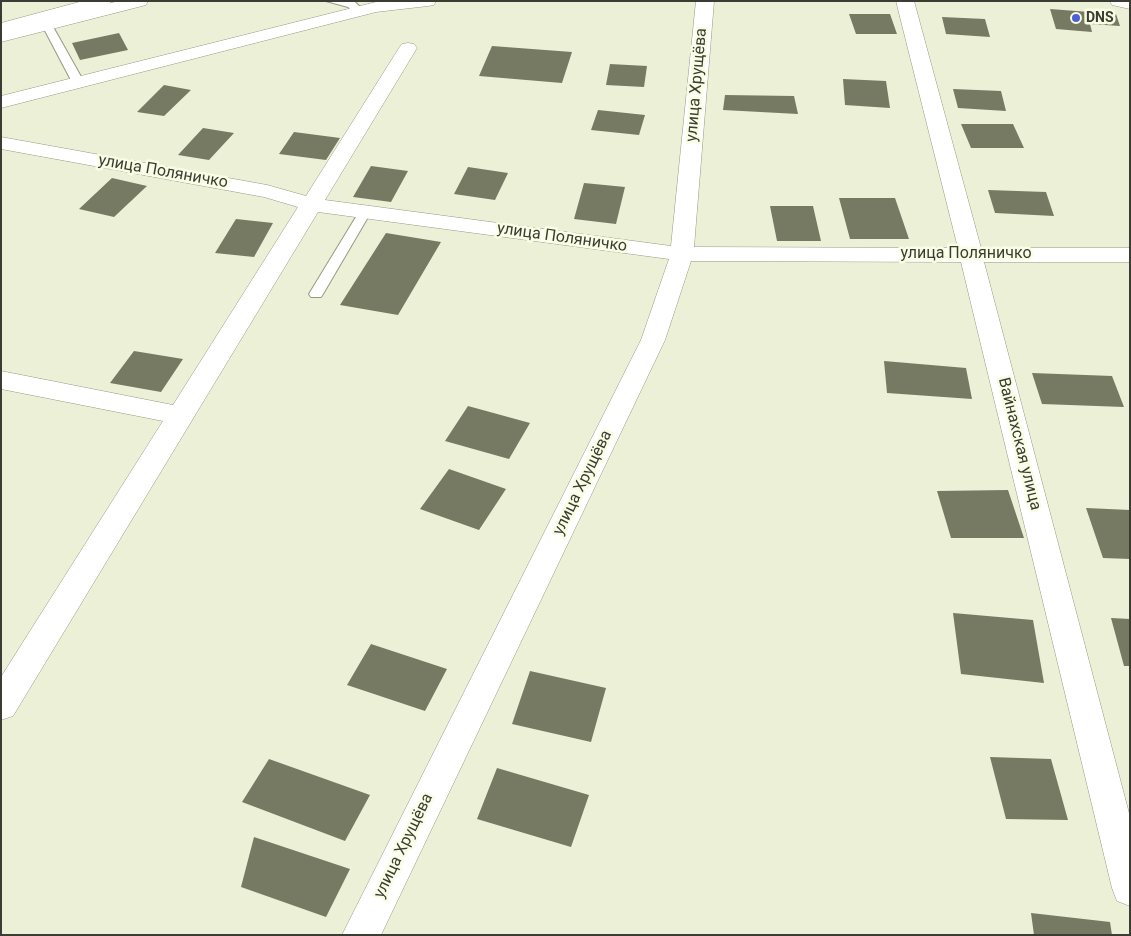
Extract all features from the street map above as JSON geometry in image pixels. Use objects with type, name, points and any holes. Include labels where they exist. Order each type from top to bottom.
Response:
[{"type":"main road","points":[[1,12],[41,1]]},
{"type":"main road","points":[[1,29],[103,1]]},
{"type":"main road","points":[[1,37],[140,1]]},
{"type":"main road","points":[[1,102],[359,11],[376,7],[428,1]]},
{"type":"main road","name":"улица Хрущёва","points":[[361,935],[653,340],[682,254],[705,1]]},
{"type":"main road","name":"Вайнахская улица","points":[[905,1],[971,254],[1130,888]]},
{"type":"main road","points":[[1118,1],[1130,4]]},
{"type":"main road","points":[[1,706],[179,415],[228,340],[310,204],[408,48]]},
{"type":"main road","name":"улица Поляничко","points":[[1,143],[268,191],[310,204],[682,254],[1130,255]]},
{"type":"main road","points":[[1,380],[179,415]]},
{"type":"lane","points":[[332,1],[351,4],[359,11]]},
{"type":"lane","points":[[47,25],[78,82]]},
{"type":"lane","points":[[316,294],[365,212]]},
{"type":"building","points":[[1050,9],[1116,14],[1120,26],[1090,24],[1092,32],[1056,29]]},
{"type":"building","points":[[849,14],[890,14],[897,34],[856,34]]},
{"type":"building","points":[[942,17],[985,19],[990,37],[946,34]]},
{"type":"building","points":[[119,33],[128,50],[80,60],[72,43]]},
{"type":"building","points":[[492,46],[572,52],[562,83],[479,76]]},
{"type":"building","points":[[610,64],[647,66],[644,87],[606,85]]},
{"type":"building","points":[[843,79],[886,81],[890,108],[845,105]]},
{"type":"building","points":[[164,85],[191,90],[164,116],[137,112]]},
{"type":"building","points":[[953,89],[1001,91],[1006,111],[958,108]]},
{"type":"building","points":[[725,95],[794,96],[798,114],[723,110]]},
{"type":"building","points":[[598,110],[645,115],[639,135],[591,130]]},
{"type":"building","points":[[961,124],[1013,124],[1024,148],[971,148]]},
{"type":"building","points":[[203,128],[234,133],[209,160],[178,155]]},
{"type":"building","points":[[294,132],[340,138],[326,160],[279,154]]},
{"type":"building","points":[[371,166],[408,171],[391,202],[353,197]]},
{"type":"building","points":[[468,167],[508,173],[495,200],[454,194]]},
{"type":"building","points":[[112,178],[147,186],[114,217],[79,209]]},
{"type":"building","points":[[584,183],[625,187],[616,224],[574,219]]},
{"type":"building","points":[[988,190],[1046,192],[1054,216],[995,213]]},
{"type":"building","points":[[839,198],[895,198],[909,239],[850,239]]},
{"type":"building","points":[[770,206],[813,206],[821,241],[777,241]]},
{"type":"building","points":[[236,219],[273,223],[254,257],[215,253]]},
{"type":"building","points":[[386,233],[441,242],[398,315],[340,305]]},
{"type":"building","points":[[134,351],[183,359],[161,392],[110,383]]},
{"type":"building","points":[[884,361],[966,368],[972,399],[887,393]]},
{"type":"building","points":[[1032,373],[1112,376],[1124,407],[1042,404]]},
{"type":"building","points":[[468,406],[530,423],[509,459],[445,441]]},
{"type":"building","points":[[449,469],[506,489],[479,530],[420,509]]},
{"type":"building","points":[[1008,490],[1024,538],[951,538],[937,491]]},
{"type":"building","points":[[1086,508],[1130,510],[1130,559],[1103,558]]},
{"type":"building","points":[[953,613],[1033,620],[1044,683],[961,674]]},
{"type":"building","points":[[1111,618],[1130,619],[1130,666],[1124,666]]},
{"type":"building","points":[[371,644],[447,669],[425,711],[347,685]]},
{"type":"building","points":[[530,671],[606,688],[591,742],[512,724]]},
{"type":"building","points":[[990,757],[1051,759],[1068,820],[1006,819]]},
{"type":"building","points":[[269,759],[370,795],[345,841],[242,802]]},
{"type":"building","points":[[497,768],[589,795],[571,847],[477,819]]},
{"type":"building","points":[[254,837],[350,869],[326,917],[241,887]]},
{"type":"building","points":[[1031,913],[1110,922],[1112,935],[1034,935]]},
{"type":"place","name":"DNS","points":[[1076,18]]}]
